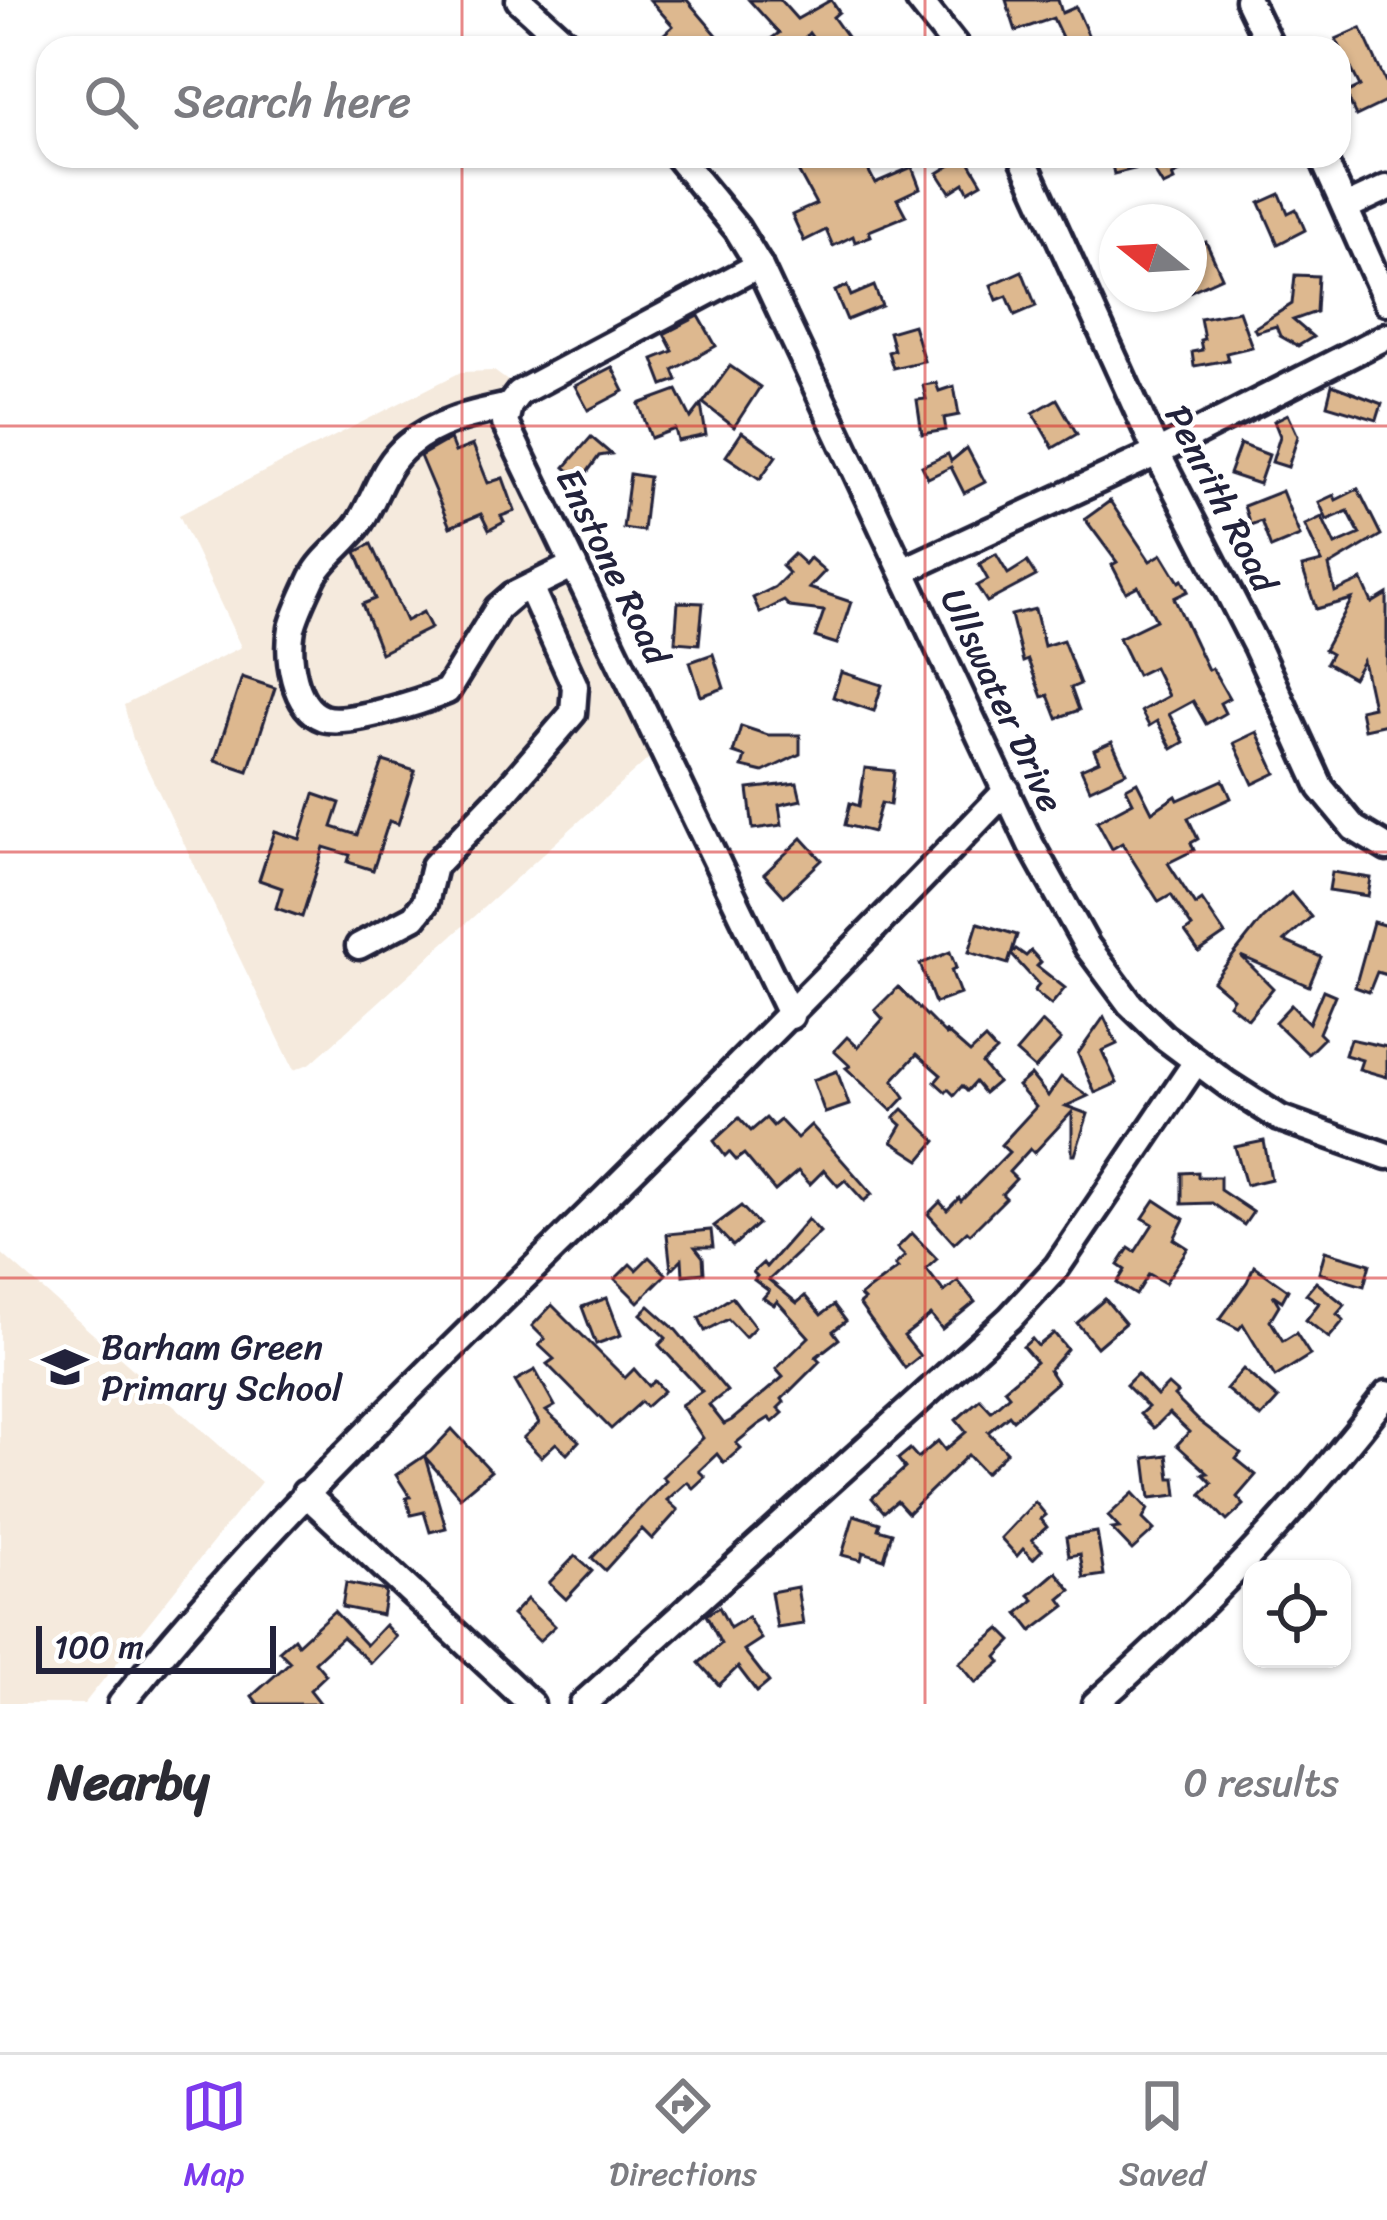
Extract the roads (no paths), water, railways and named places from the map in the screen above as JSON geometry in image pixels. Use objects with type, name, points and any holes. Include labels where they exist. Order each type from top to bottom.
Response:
[{"type":"street","points":[[519,0],[559,36]]},
{"type":"street","points":[[919,0],[948,36]]},
{"type":"street","points":[[1248,0],[1265,36]]},
{"type":"street","name":"Ullswater Drive","points":[[687,168],[759,265],[1053,891],[1087,946],[1130,1004],[1196,1062],[1280,1118],[1387,1156]]},
{"type":"street","name":"Penrith Road","points":[[1027,168],[1157,453],[1256,646],[1321,788],[1354,828],[1387,848]]},
{"type":"street","points":[[1328,168],[1387,302]]},
{"type":"street","points":[[1346,207],[1387,188]]},
{"type":"street","points":[[574,566],[513,595],[485,623],[447,691],[338,720],[316,715],[302,699],[291,665],[292,628],[315,572],[342,546],[362,518],[384,471],[404,448],[427,431],[462,416],[509,406],[536,383],[759,265]]},
{"type":"street","points":[[903,571],[1157,453],[1387,336]]},
{"type":"street","name":"Enstone Road","points":[[509,406],[505,423],[790,1016]]},
{"type":"street","points":[[359,946],[414,917],[425,903],[434,866],[573,713],[575,686],[530,586]]},
{"type":"street","points":[[121,1704],[187,1622],[305,1492],[790,1016],[1007,790]]},
{"type":"street","points":[[583,1704],[1010,1318],[1057,1267],[1196,1062]]},
{"type":"street","points":[[1095,1704],[1258,1550],[1316,1486],[1387,1394]]},
{"type":"street","points":[[305,1492],[531,1704]]},
{"type":"place","name":"Barham Green Primary School","points":[[65,1367]]}]
